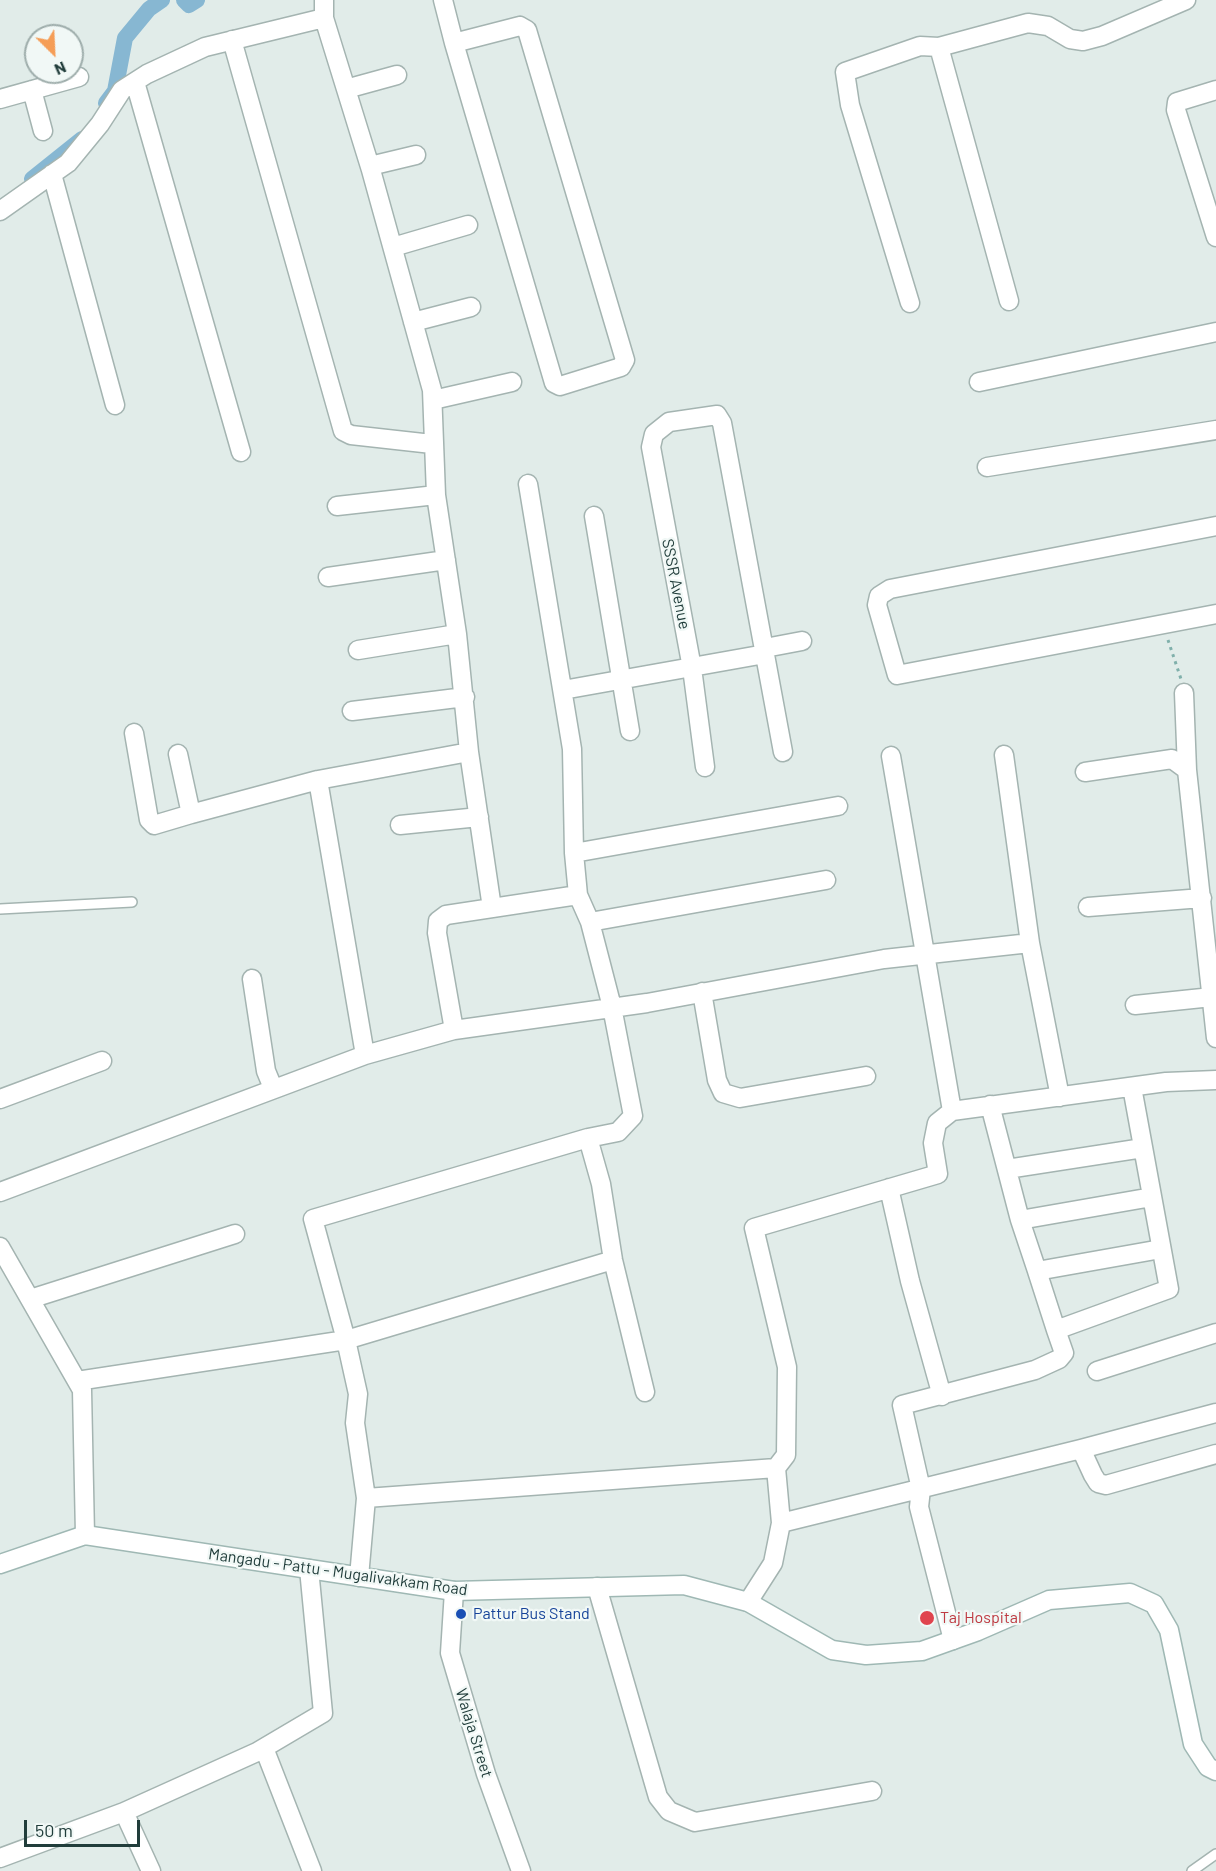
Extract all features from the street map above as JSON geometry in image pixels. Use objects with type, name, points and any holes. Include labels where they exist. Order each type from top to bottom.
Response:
[{"type":"street","points":[[443,0],[454,43],[554,383],[560,386],[621,367],[625,360],[527,30],[520,26],[454,43]]},
{"type":"street","points":[[910,303],[850,105],[845,72],[920,46],[939,47],[1028,23],[1048,26],[1070,39],[1083,41],[1102,36],[1186,0]]},
{"type":"street","points":[[0,211],[68,163],[100,124],[122,90],[205,47],[324,9],[393,247],[433,400],[432,444],[436,495],[457,634],[470,752],[492,908]]},
{"type":"street","points":[[232,40],[299,268],[343,431],[351,435],[432,444]]},
{"type":"street","points":[[939,47],[1009,301]]},
{"type":"street","points":[[346,89],[397,75]]},
{"type":"street","points":[[135,82],[241,452]]},
{"type":"street","points":[[0,99],[54,84]]},
{"type":"street","points":[[32,90],[43,131]]},
{"type":"street","points":[[1216,90],[1177,102],[1176,110],[1216,237]]},
{"type":"street","points":[[370,166],[416,154]]},
{"type":"street","points":[[52,174],[115,405]]},
{"type":"street","points":[[393,247],[468,225]]},
{"type":"street","points":[[413,322],[471,307]]},
{"type":"street","points":[[979,382],[1216,332]]},
{"type":"street","points":[[433,400],[512,382]]},
{"type":"street","name":"SSSR Avenue","points":[[705,767],[692,668],[651,447],[654,434],[669,422],[717,415],[724,429],[765,648]]},
{"type":"street","points":[[987,467],[1216,430]]},
{"type":"street","points":[[359,1577],[366,1498],[355,1423],[358,1394],[346,1340],[313,1219],[588,1138],[618,1132],[633,1116],[612,1007],[590,922],[579,895],[574,853],[572,748],[528,484]]},
{"type":"street","points":[[337,506],[436,495]]},
{"type":"street","points":[[594,516],[630,731]]},
{"type":"street","points":[[1216,526],[890,589],[879,596],[877,605],[897,675],[1216,614]]},
{"type":"street","points":[[328,577],[446,560]]},
{"type":"street","points":[[358,650],[457,634]]},
{"type":"street","points":[[765,648],[802,641]]},
{"type":"street","points":[[562,690],[765,654],[765,648]]},
{"type":"street","points":[[765,648],[775,720],[783,752]]},
{"type":"street","points":[[1184,693],[1187,770],[1216,1038]]},
{"type":"street","points":[[352,711],[465,697]]},
{"type":"street","points":[[134,733],[149,820],[153,825],[318,780],[470,752]]},
{"type":"street","points":[[178,754],[192,814]]},
{"type":"street","points":[[1004,755],[1030,943],[1060,1097]]},
{"type":"street","points":[[891,756],[923,955],[952,1111]]},
{"type":"street","points":[[1085,772],[1172,759],[1187,770]]},
{"type":"street","points":[[318,780],[365,1055]]},
{"type":"street","points":[[574,853],[838,806]]},
{"type":"street","points":[[400,825],[479,817]]},
{"type":"street","points":[[590,922],[826,880]]},
{"type":"street","points":[[454,1030],[437,933],[438,921],[446,915],[579,895]]},
{"type":"street","points":[[1088,907],[1202,898]]},
{"type":"street","points":[[0,1192],[365,1055],[454,1030],[612,1007],[884,959],[1030,943]]},
{"type":"street","points":[[252,979],[266,1071],[273,1088]]},
{"type":"street","points":[[702,992],[717,1080],[723,1092],[740,1098],[866,1076]]},
{"type":"street","points":[[1135,1005],[1212,997]]},
{"type":"street","points":[[0,1099],[102,1061]]},
{"type":"street","points":[[748,1602],[773,1563],[781,1522],[776,1468],[786,1455],[787,1367],[754,1228],[938,1174],[933,1143],[937,1123],[952,1111],[1132,1087],[1216,1080]]},
{"type":"street","points":[[1056,1330],[1169,1289],[1132,1087]]},
{"type":"street","points":[[953,1640],[919,1507],[921,1489],[902,1405],[1035,1370],[1059,1359],[1064,1353],[1020,1220],[990,1106]]},
{"type":"street","points":[[588,1138],[601,1184],[613,1260],[645,1392]]},
{"type":"street","points":[[1006,1168],[1143,1148]]},
{"type":"street","points":[[889,1188],[910,1281],[942,1396]]},
{"type":"street","points":[[1020,1220],[1152,1197]]},
{"type":"street","points":[[30,1299],[235,1234]]},
{"type":"street","points":[[0,1247],[5,1269],[30,1299],[82,1390],[85,1535]]},
{"type":"street","points":[[1037,1271],[1161,1249]]},
{"type":"street","points":[[77,1381],[346,1340],[613,1260]]},
{"type":"street","points":[[1097,1371],[1216,1333]]},
{"type":"street","points":[[781,1522],[1081,1449],[1216,1413]]},
{"type":"street","points":[[1081,1449],[1098,1483],[1106,1485],[1216,1454]]},
{"type":"street","points":[[366,1498],[776,1468]]},
{"type":"street","name":"Mangadu - Pattu - Mugalivakkam Road","points":[[0,1564],[85,1535],[454,1591],[684,1585],[748,1602],[789,1628],[832,1650],[866,1655],[922,1651],[1049,1600],[1130,1593],[1154,1604],[1169,1630],[1193,1744],[1208,1767],[1216,1771]]},
{"type":"street","points":[[0,1858],[124,1812],[264,1748],[323,1713],[309,1569]]},
{"type":"street","points":[[597,1587],[658,1797],[669,1811],[695,1822],[872,1791]]},
{"type":"street","name":"Walaja Street","points":[[454,1591],[450,1653],[486,1774],[521,1871]]},
{"type":"street","points":[[264,1748],[312,1871]]},
{"type":"street","points":[[124,1812],[151,1871]]},
{"type":"lane","points":[[0,909],[132,902]]},
{"type":"lane","points":[[1192,1871],[1216,1854]]},
{"type":"path","points":[[1162,624],[1180,671],[1184,693]]},
{"type":"waterway","points":[[106,103],[115,91],[125,38],[149,9],[162,0]]},
{"type":"waterway","points":[[184,0],[189,5],[197,0]]},
{"type":"waterway","points":[[32,179],[82,139]]},
{"type":"place","name":"Pattur Bus Stand","points":[[461,1614]]},
{"type":"place","name":"Taj Hospital","points":[[927,1618]]}]
